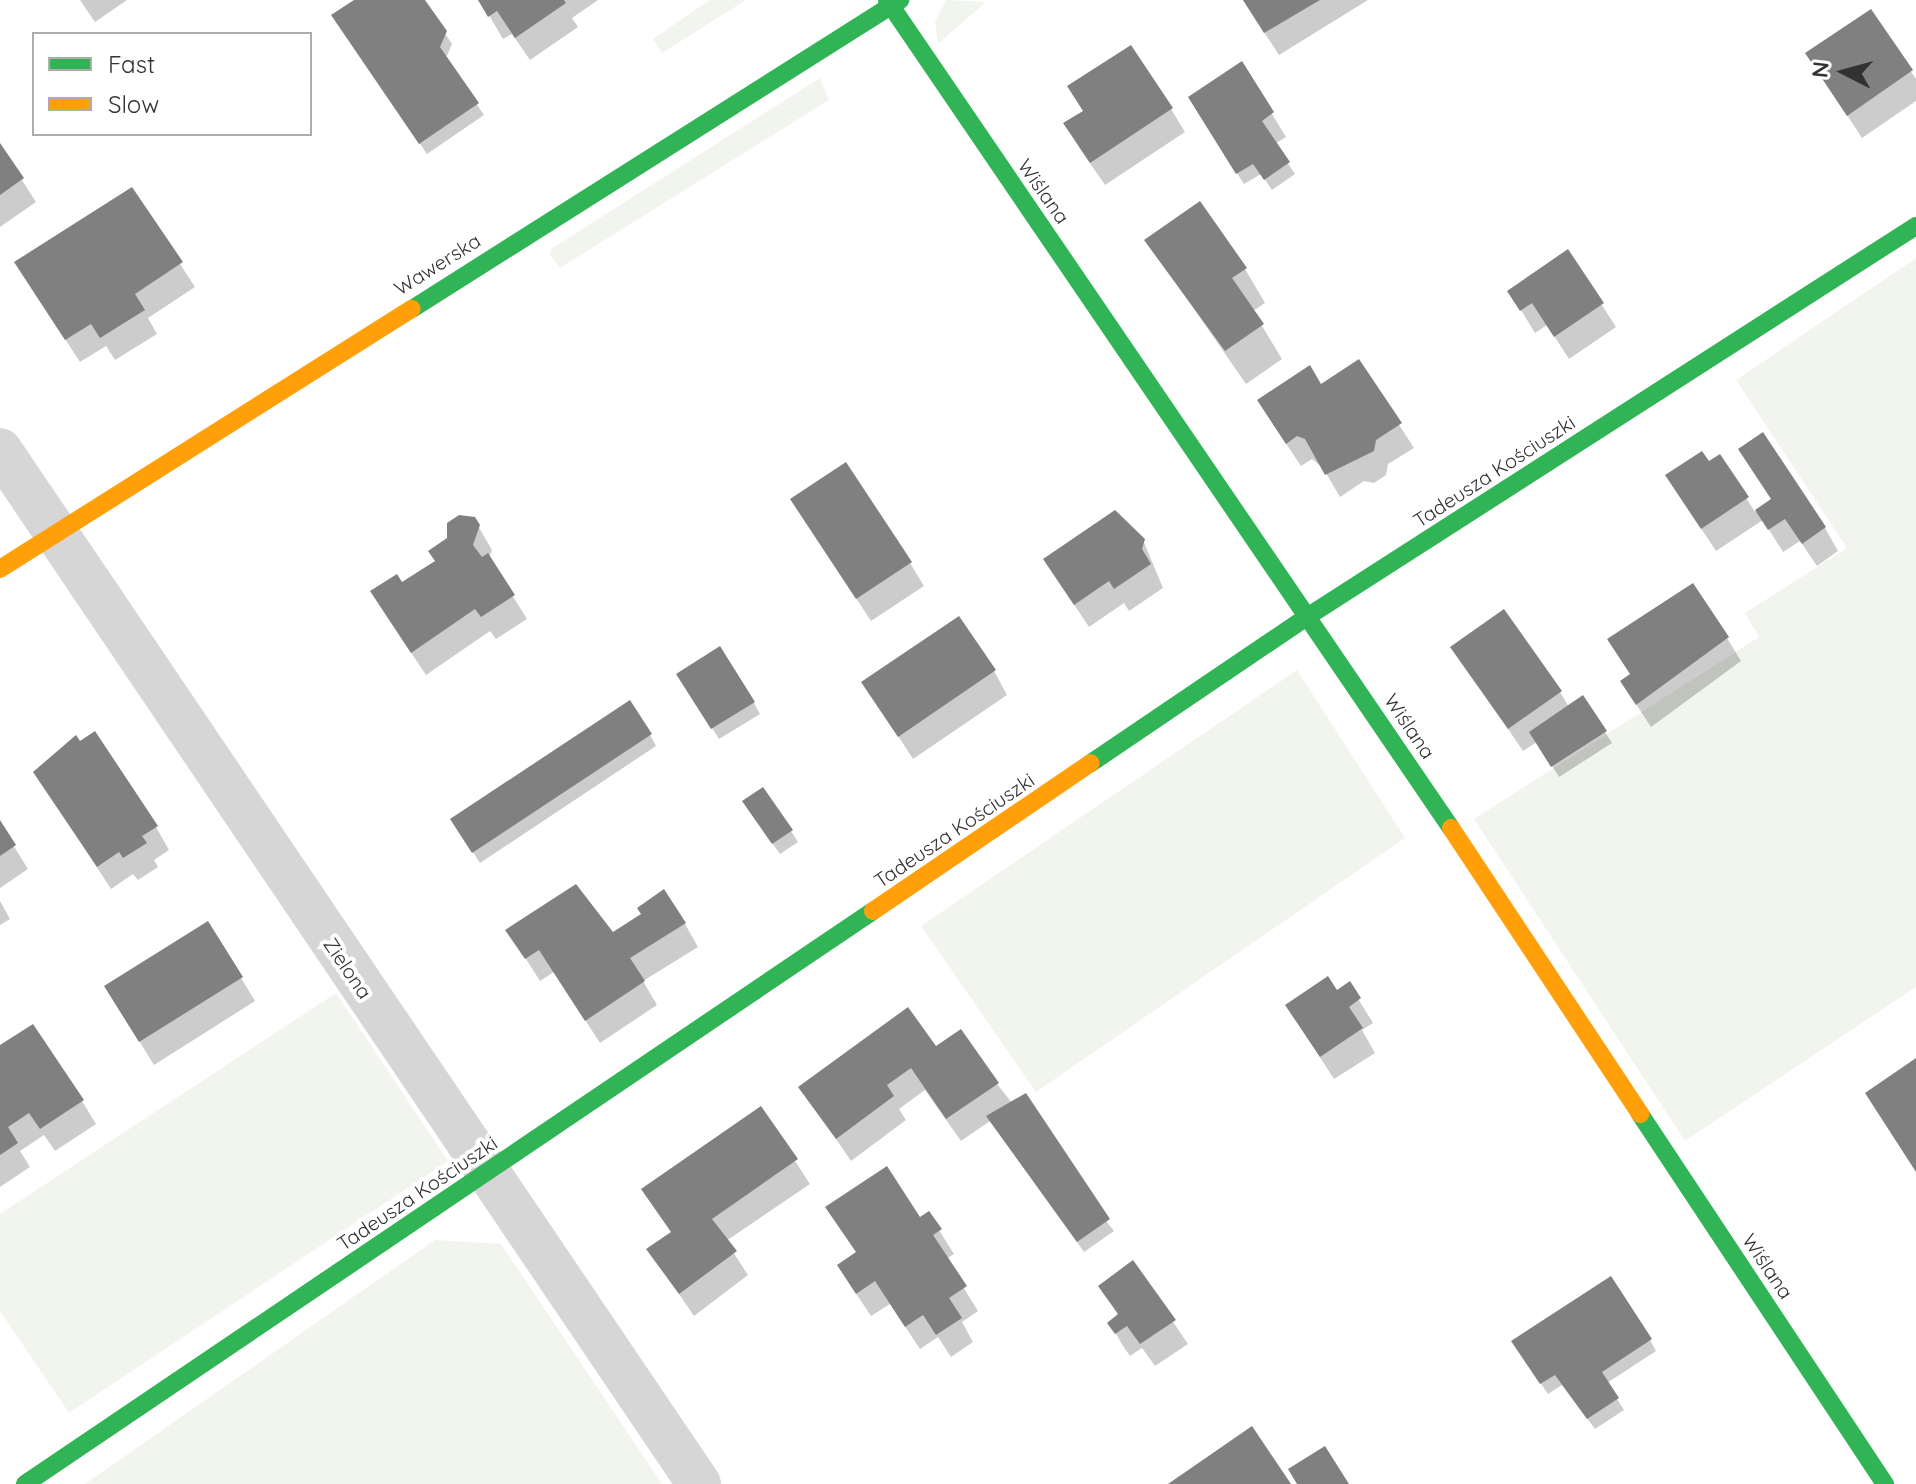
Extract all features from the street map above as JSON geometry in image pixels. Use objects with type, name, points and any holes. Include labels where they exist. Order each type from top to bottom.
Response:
[{"type":"street","name":"Wawerska","points":[[0,569],[893,2]]},
{"type":"street","name":"Wiślana","points":[[893,2],[1310,615],[1885,1484]]},
{"type":"street","name":"Tadeusza Kościuszki","points":[[25,1484],[1310,615],[1916,226]]},
{"type":"street","name":"Zielona","points":[[0,450],[57,530],[486,1174],[699,1484]]},
{"type":"shaded area","points":[[710,0],[746,0],[662,53],[653,39]]},
{"type":"shaded area","points":[[946,0],[986,2],[938,44],[935,22]]},
{"type":"shaded area","points":[[820,78],[829,100],[560,268],[550,255],[551,249]]},
{"type":"shaded area","points":[[1916,258],[1916,987],[1685,1141],[1474,819],[1759,637],[1745,613],[1847,548],[1736,380]]},
{"type":"shaded area","points":[[1297,670],[1405,838],[1036,1092],[921,926]]},
{"type":"shaded area","points":[[336,993],[448,1161],[69,1413],[0,1311],[0,1214]]},
{"type":"shaded area","points":[[435,1240],[501,1244],[662,1484],[85,1484]]},
{"type":"building","points":[[354,0],[425,0],[447,31],[440,47],[479,103],[419,144],[331,15]]},
{"type":"building","points":[[478,0],[564,0],[566,3],[515,38],[497,11],[488,17]]},
{"type":"building","points":[[1243,0],[1320,0],[1264,33]]},
{"type":"building","points":[[1871,9],[1913,70],[1847,116],[1805,53]]},
{"type":"building","points":[[1131,45],[1173,108],[1090,163],[1063,123],[1083,111],[1067,86]]},
{"type":"building","points":[[1242,61],[1274,112],[1262,121],[1290,162],[1264,180],[1253,164],[1236,174],[1188,97]]},
{"type":"building","points":[[0,143],[24,178],[0,195]]},
{"type":"building","points":[[132,187],[183,262],[135,294],[145,310],[100,338],[91,324],[65,340],[14,262]]},
{"type":"building","points":[[1200,201],[1247,268],[1232,278],[1264,324],[1225,351],[1144,240]]},
{"type":"building","points":[[1568,249],[1604,303],[1554,337],[1532,303],[1520,311],[1507,291]]},
{"type":"building","points":[[1359,359],[1402,423],[1376,440],[1374,451],[1325,475],[1305,439],[1297,436],[1286,444],[1257,400],[1310,365],[1321,384]]},
{"type":"building","points":[[1763,432],[1826,527],[1802,544],[1785,519],[1768,530],[1755,510],[1771,499],[1738,449]]},
{"type":"building","points":[[1702,451],[1709,461],[1720,454],[1749,497],[1701,529],[1665,475]]},
{"type":"building","points":[[846,462],[912,562],[856,599],[790,499]]},
{"type":"building","points":[[1115,510],[1145,539],[1142,549],[1151,564],[1114,589],[1109,581],[1074,605],[1043,559]]},
{"type":"building","points":[[459,515],[475,517],[480,525],[473,545],[482,557],[488,553],[515,595],[481,617],[475,609],[411,653],[370,591],[397,574],[402,582],[435,561],[428,551],[447,538],[447,523]]},
{"type":"building","points":[[1693,583],[1729,637],[1636,705],[1620,681],[1630,674],[1607,639]]},
{"type":"building","points":[[1504,609],[1562,691],[1508,729],[1450,647]]},
{"type":"building","points":[[959,616],[996,670],[898,737],[861,682]]},
{"type":"building","points":[[720,646],[755,702],[711,729],[676,674]]},
{"type":"building","points":[[1583,695],[1607,731],[1551,767],[1529,732]]},
{"type":"building","points":[[630,700],[652,734],[472,853],[450,819]]},
{"type":"building","points":[[95,731],[158,826],[142,836],[147,843],[123,858],[119,852],[97,867],[33,772],[76,735],[80,741]]},
{"type":"building","points":[[763,787],[793,830],[772,844],[742,801]]},
{"type":"building","points":[[0,820],[16,845],[0,856]]},
{"type":"building","points":[[576,884],[613,932],[641,914],[637,908],[664,889],[686,923],[630,958],[645,981],[585,1021],[539,950],[525,959],[505,930]]},
{"type":"building","points":[[208,921],[243,977],[139,1042],[104,986]]},
{"type":"building","points":[[1328,976],[1337,990],[1350,981],[1361,998],[1349,1007],[1363,1028],[1320,1057],[1285,1005]]},
{"type":"building","points":[[908,1007],[936,1046],[961,1029],[999,1083],[946,1119],[911,1068],[887,1085],[894,1096],[836,1139],[798,1087]]},
{"type":"building","points":[[33,1024],[84,1100],[40,1129],[29,1113],[8,1127],[18,1143],[0,1155],[0,1045]]},
{"type":"building","points":[[1916,1058],[1916,1172],[1865,1093]]},
{"type":"building","points":[[1026,1093],[1110,1219],[1077,1242],[986,1116]]},
{"type":"building","points":[[761,1106],[798,1159],[712,1219],[737,1251],[679,1294],[646,1249],[671,1232],[641,1189]]},
{"type":"building","points":[[887,1166],[920,1217],[929,1211],[942,1229],[933,1235],[967,1286],[949,1298],[962,1318],[936,1335],[923,1315],[905,1327],[875,1281],[856,1294],[837,1265],[856,1252],[825,1207]]},
{"type":"building","points":[[1133,1260],[1176,1320],[1140,1344],[1127,1326],[1115,1334],[1107,1323],[1118,1314],[1098,1286]]},
{"type":"building","points":[[1611,1276],[1652,1339],[1602,1372],[1619,1398],[1587,1419],[1555,1375],[1540,1384],[1511,1341]]},
{"type":"building","points":[[1252,1426],[1291,1484],[1168,1484]]},
{"type":"building","points":[[1325,1446],[1349,1484],[1297,1484],[1288,1469]]},
{"type":"traffic: fast","points":[[887,0],[1451,828]]},
{"type":"traffic: fast","points":[[412,309],[900,0]]},
{"type":"traffic: fast","points":[[1091,763],[1310,615],[1916,226]]},
{"type":"traffic: fast","points":[[25,1484],[873,911]]},
{"type":"traffic: fast","points":[[1640,1114],[1885,1484]]},
{"type":"traffic: slow","points":[[0,569],[412,309]]},
{"type":"traffic: slow","points":[[873,911],[1091,763]]},
{"type":"traffic: slow","points":[[1451,828],[1640,1114]]}]
